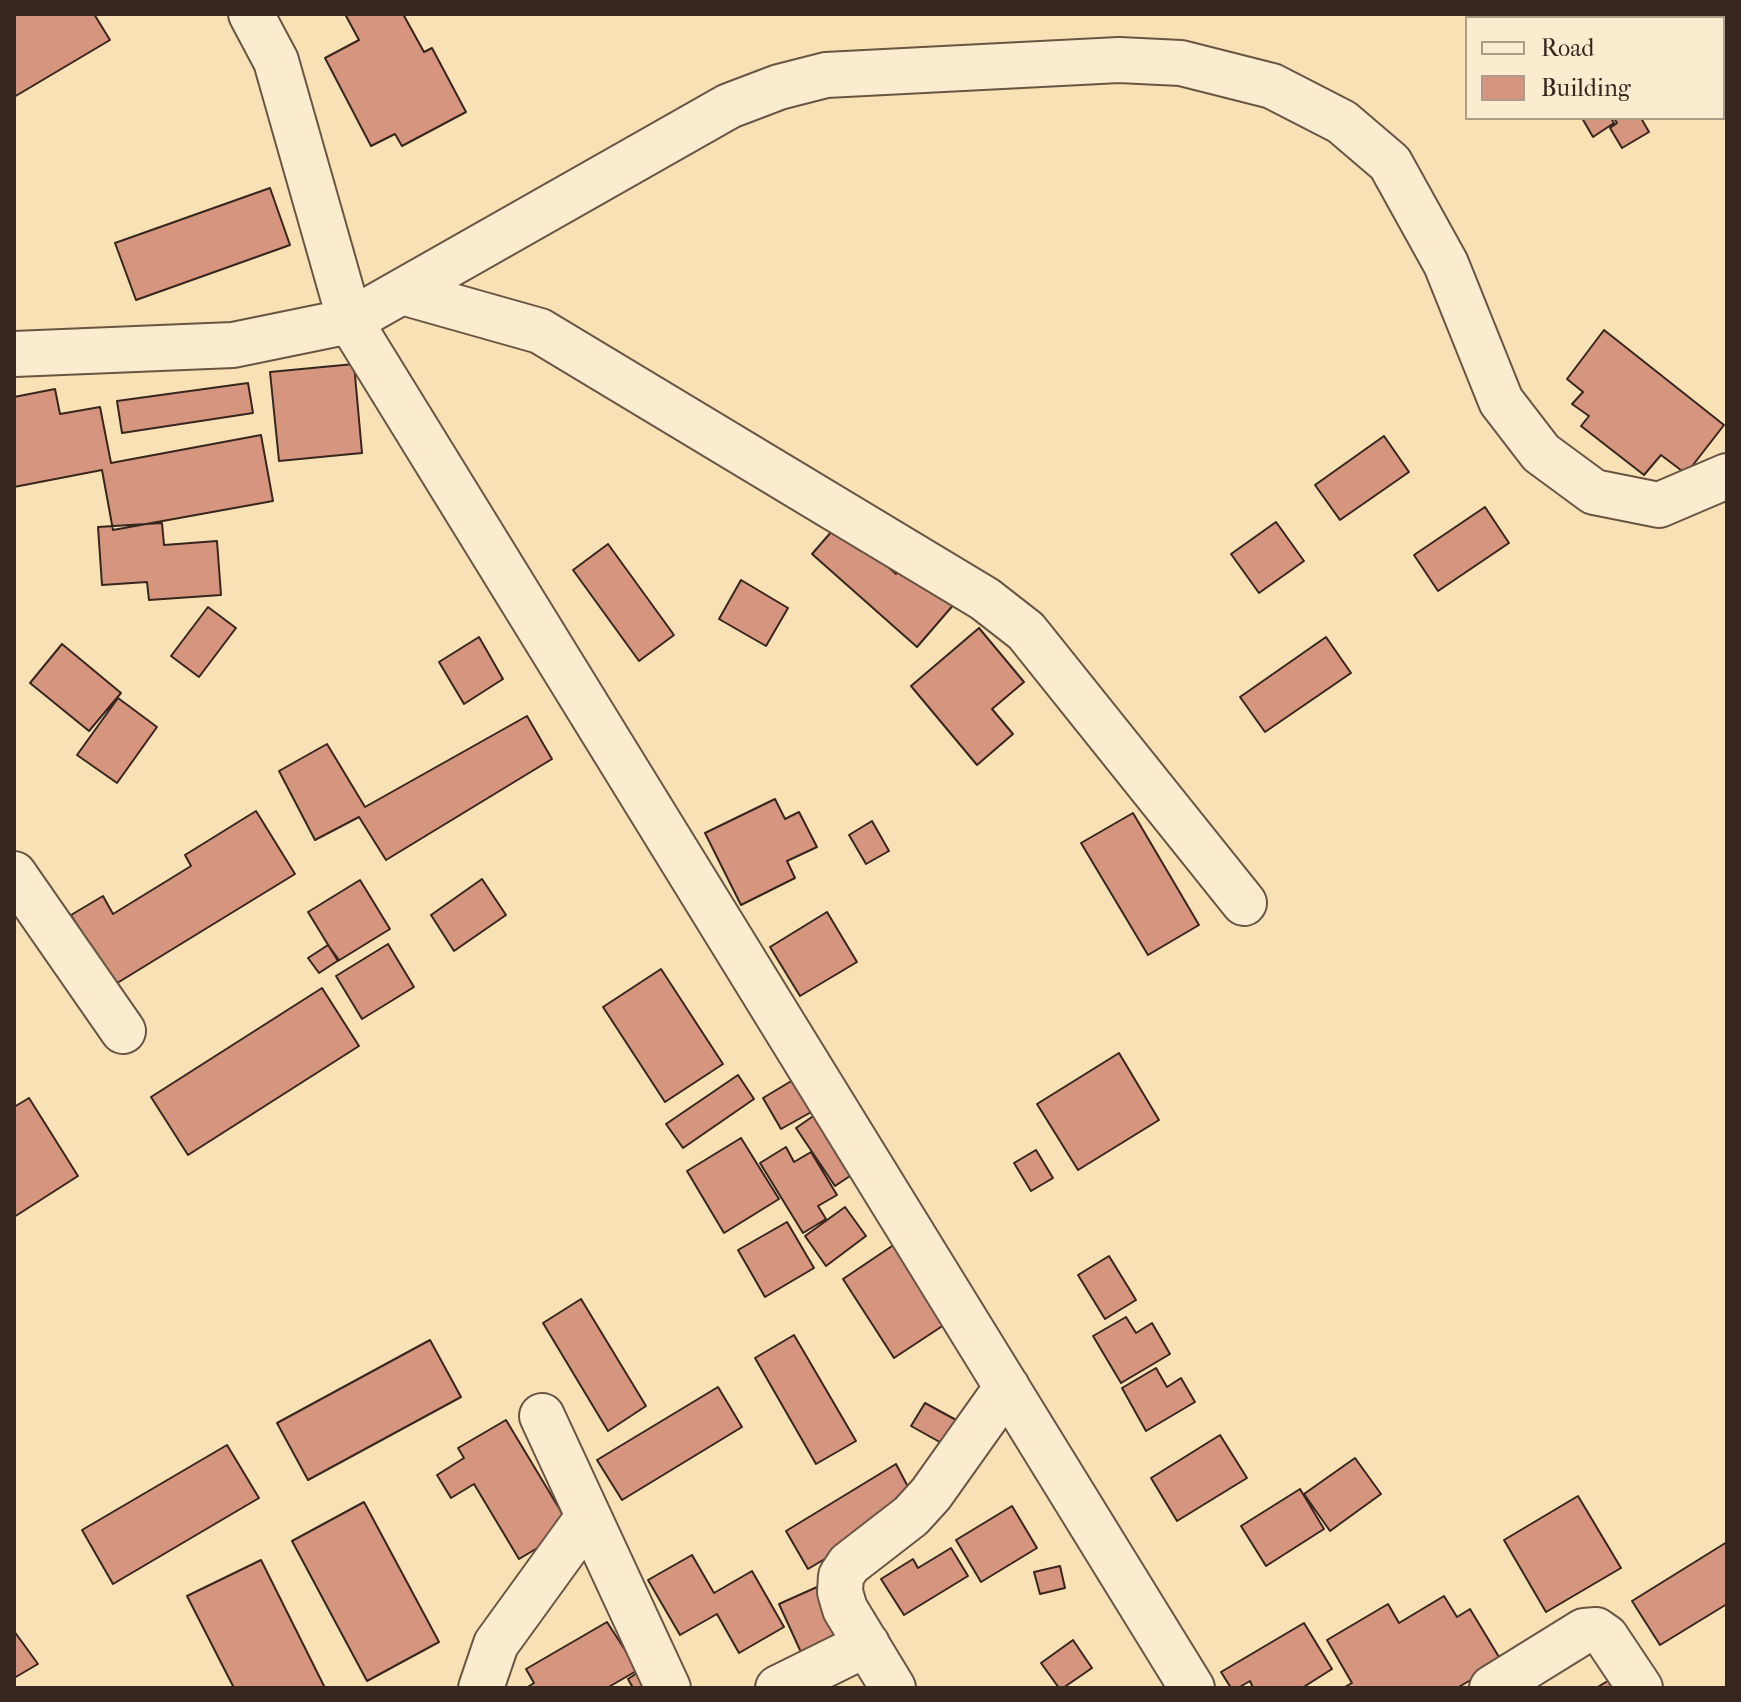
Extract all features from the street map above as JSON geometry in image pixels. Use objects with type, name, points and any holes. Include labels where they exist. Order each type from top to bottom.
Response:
[{"type":"street","points":[[251,14],[276,61],[350,321],[1192,1688]]},
{"type":"street","points":[[14,354],[233,345],[350,321],[729,106],[779,87],[826,75],[1119,60],[1181,63],[1272,86],[1342,122],[1390,163],[1446,264],[1501,401],[1541,453],[1594,492],[1659,505],[1727,476]]},
{"type":"street","points":[[402,292],[540,331],[985,599],[1026,631],[1244,903]]},
{"type":"street","points":[[14,874],[123,1031]]},
{"type":"street","points":[[893,1688],[845,1609],[840,1592],[841,1576],[849,1564],[911,1516],[931,1494],[1007,1387]]},
{"type":"street","points":[[542,1416],[668,1688]]},
{"type":"street","points":[[481,1688],[496,1644],[588,1517]]},
{"type":"street","points":[[1492,1688],[1584,1631],[1596,1630],[1606,1637],[1640,1688]]},
{"type":"street","points":[[778,1688],[867,1644]]},
{"type":"building","points":[[94,14],[110,40],[14,97],[14,15]]},
{"type":"building","points":[[345,14],[403,14],[424,52],[432,48],[466,112],[402,146],[395,134],[371,146],[325,58],[359,40]]},
{"type":"building","points":[[1694,14],[1695,16],[1624,16]]},
{"type":"building","points":[[1583,120],[1612,120],[1614,123],[1593,137]]},
{"type":"building","points":[[1615,120],[1642,120],[1649,132],[1622,148],[1610,128],[1617,123]]},
{"type":"building","points":[[270,188],[290,245],[136,300],[115,243]]},
{"type":"building","points":[[1604,330],[1724,425],[1686,474],[1661,455],[1644,475],[1581,426],[1589,416],[1572,404],[1583,392],[1567,379]]},
{"type":"building","points":[[354,364],[362,453],[279,461],[270,372]]},
{"type":"building","points":[[248,383],[253,413],[122,433],[117,401]]},
{"type":"building","points":[[55,389],[60,414],[100,407],[111,463],[261,435],[273,501],[113,530],[102,470],[14,487],[14,397]]},
{"type":"building","points":[[1384,436],[1409,472],[1340,520],[1315,485]]},
{"type":"building","points":[[1485,507],[1509,543],[1438,591],[1414,555]]},
{"type":"building","points":[[1276,522],[1304,561],[1259,593],[1231,554]]},
{"type":"building","points":[[162,523],[164,545],[217,541],[221,595],[149,600],[147,582],[102,585],[98,527]]},
{"type":"building","points":[[839,523],[896,574],[908,561],[955,603],[917,647],[812,554]]},
{"type":"building","points":[[608,544],[674,635],[639,661],[573,570]]},
{"type":"building","points":[[741,580],[788,608],[766,646],[719,619]]},
{"type":"building","points":[[208,607],[236,628],[199,677],[171,656]]},
{"type":"building","points":[[979,628],[1024,682],[992,709],[1013,734],[977,765],[911,686]]},
{"type":"building","points":[[479,637],[503,679],[464,704],[439,662]]},
{"type":"building","points":[[1326,637],[1351,673],[1265,732],[1240,697]]},
{"type":"building","points":[[62,644],[121,693],[89,731],[30,683]]},
{"type":"building","points":[[118,698],[157,727],[117,783],[77,755]]},
{"type":"building","points":[[527,716],[552,759],[386,860],[359,817],[315,840],[279,771],[327,744],[365,807]]},
{"type":"building","points":[[775,799],[785,819],[799,812],[817,847],[787,861],[795,878],[741,905],[705,833]]},
{"type":"building","points":[[256,811],[295,874],[114,985],[71,915],[103,896],[113,914],[191,866],[185,855]]},
{"type":"building","points":[[1133,813],[1199,925],[1148,955],[1081,843]]},
{"type":"building","points":[[872,821],[889,851],[866,864],[849,835]]},
{"type":"building","points":[[482,879],[506,915],[454,951],[431,915]]},
{"type":"building","points":[[360,880],[390,929],[338,961],[308,912]]},
{"type":"building","points":[[827,912],[857,962],[800,996],[770,947]]},
{"type":"building","points":[[388,944],[414,987],[362,1019],[336,976]]},
{"type":"building","points":[[328,945],[339,960],[319,973],[308,958]]},
{"type":"building","points":[[661,969],[723,1064],[665,1102],[603,1007]]},
{"type":"building","points":[[322,988],[359,1046],[188,1155],[151,1097]]},
{"type":"building","points":[[1119,1053],[1159,1120],[1078,1170],[1037,1104]]},
{"type":"building","points":[[803,1074],[822,1106],[781,1129],[763,1098]]},
{"type":"building","points":[[738,1075],[754,1099],[683,1148],[666,1124]]},
{"type":"building","points":[[29,1098],[78,1176],[14,1217],[14,1107]]},
{"type":"building","points":[[822,1110],[862,1168],[835,1186],[796,1128]]},
{"type":"building","points":[[741,1138],[779,1199],[724,1233],[687,1171]]},
{"type":"building","points":[[786,1147],[794,1162],[811,1152],[837,1195],[818,1206],[826,1219],[803,1233],[760,1163]]},
{"type":"building","points":[[1036,1150],[1053,1178],[1031,1191],[1014,1163]]},
{"type":"building","points":[[845,1207],[866,1236],[826,1266],[805,1236]]},
{"type":"building","points":[[787,1222],[814,1268],[765,1297],[738,1250]]},
{"type":"building","points":[[898,1242],[950,1321],[894,1358],[843,1279]]},
{"type":"building","points":[[1109,1256],[1136,1300],[1105,1319],[1078,1275]]},
{"type":"building","points":[[581,1299],[646,1406],[608,1431],[543,1323]]},
{"type":"building","points":[[1126,1317],[1136,1333],[1152,1323],[1170,1354],[1121,1383],[1093,1336]]},
{"type":"building","points":[[794,1335],[856,1441],[816,1464],[755,1358]]},
{"type":"building","points":[[430,1340],[461,1397],[308,1480],[277,1423]]},
{"type":"building","points":[[1156,1368],[1167,1387],[1181,1378],[1195,1402],[1146,1431],[1122,1388]]},
{"type":"building","points":[[718,1387],[742,1427],[622,1500],[597,1460]]},
{"type":"building","points":[[925,1403],[958,1421],[945,1445],[911,1426]]},
{"type":"building","points":[[506,1420],[571,1528],[519,1559],[474,1484],[451,1498],[437,1475],[464,1458],[458,1448]]},
{"type":"building","points":[[1220,1435],[1247,1478],[1177,1521],[1151,1478]]},
{"type":"building","points":[[227,1445],[259,1498],[113,1584],[82,1530]]},
{"type":"building","points":[[1355,1458],[1381,1494],[1330,1531],[1304,1494]]},
{"type":"building","points":[[896,1464],[917,1504],[808,1569],[786,1531]]},
{"type":"building","points":[[1300,1489],[1324,1529],[1266,1566],[1241,1526]]},
{"type":"building","points":[[1578,1496],[1621,1568],[1546,1612],[1504,1540]]},
{"type":"building","points":[[364,1502],[439,1642],[367,1681],[292,1541]]},
{"type":"building","points":[[1012,1506],[1037,1548],[981,1582],[956,1540]]},
{"type":"building","points":[[1727,1542],[1727,1604],[1660,1645],[1632,1601]]},
{"type":"building","points":[[951,1548],[968,1576],[904,1615],[881,1579],[913,1559],[918,1568]]},
{"type":"building","points":[[692,1555],[714,1593],[752,1571],[784,1627],[739,1653],[717,1614],[680,1635],[648,1580]]},
{"type":"building","points":[[261,1560],[325,1688],[234,1688],[187,1596]]},
{"type":"building","points":[[1060,1566],[1065,1588],[1040,1594],[1034,1572]]},
{"type":"building","points":[[817,1587],[843,1644],[805,1661],[779,1604]]},
{"type":"building","points":[[1444,1596],[1457,1617],[1470,1609],[1502,1662],[1457,1688],[1343,1688],[1352,1683],[1327,1640],[1388,1604],[1399,1623]]},
{"type":"building","points":[[607,1622],[638,1670],[607,1688],[526,1688],[534,1683],[526,1669]]},
{"type":"building","points":[[1304,1623],[1332,1669],[1302,1688],[1253,1688],[1250,1681],[1238,1688],[1231,1688],[1221,1672]]},
{"type":"building","points":[[14,1631],[38,1664],[14,1678]]},
{"type":"building","points":[[1073,1640],[1092,1668],[1059,1688],[1041,1663]]},
{"type":"building","points":[[643,1669],[654,1688],[633,1688],[628,1679]]},
{"type":"building","points":[[1616,1676],[1623,1688],[1596,1688]]}]
